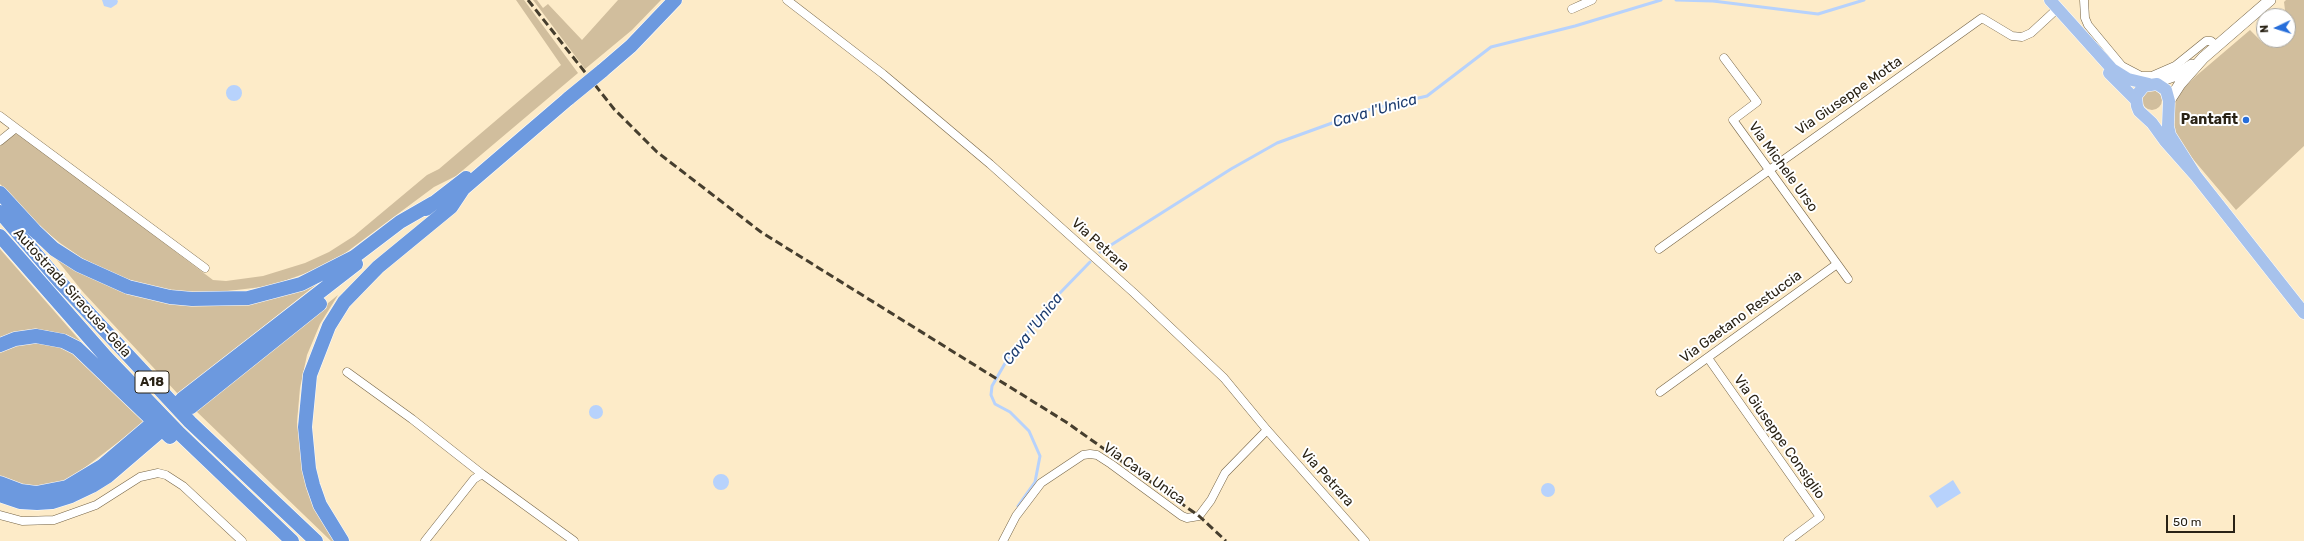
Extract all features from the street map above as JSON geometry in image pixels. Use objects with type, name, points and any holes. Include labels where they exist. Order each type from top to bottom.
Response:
[{"type":"highway","points":[[500,156],[459,183],[433,203],[186,403],[463,190],[500,156],[631,46],[675,0]]},
{"type":"highway","points":[[342,541],[320,505],[309,469],[306,447],[305,404],[310,375],[319,348],[329,326],[356,288],[378,267],[450,207],[463,190]]},
{"type":"highway","points":[[0,193],[54,249],[79,265],[128,287],[170,297],[192,299],[248,298],[301,284],[354,257],[400,222],[433,203]]},
{"type":"highway","name":"Autostrada Siracusa-Gela","points":[[0,212],[70,292],[190,422],[316,541]]},
{"type":"highway","name":"Autostrada Siracusa-Gela","points":[[0,236],[106,357],[180,433],[292,541]]},
{"type":"highway","points":[[0,345],[15,339],[36,336],[63,341],[77,348],[281,541]]},
{"type":"highway","points":[[0,483],[21,491],[36,493],[67,487],[102,466],[153,430],[108,476],[71,496],[52,502],[37,503],[20,502],[0,495]]},
{"type":"main road","points":[[2053,4],[2117,73],[2128,79],[2157,84],[2166,90],[2169,104],[2168,126],[2170,135],[2196,176]]},
{"type":"main road","points":[[2096,52],[2109,74],[2136,100]]},
{"type":"main road","points":[[2150,84],[2138,92],[2136,100],[2139,111],[2196,176],[2304,313]]},
{"type":"main road","points":[[2143,114],[2155,117],[2165,111],[2169,104]]},
{"type":"street","name":"Via Petrara","points":[[787,0],[883,74],[1013,184],[1134,293],[1224,378],[1267,430],[1365,541]]},
{"type":"street","points":[[1572,9],[1592,0]]},
{"type":"street","points":[[2084,0],[2085,18],[2088,25],[2122,66],[2141,76],[2152,76],[2169,69],[2206,41],[2211,41],[2217,46]]},
{"type":"street","points":[[2169,104],[2180,84],[2203,58],[2270,0]]},
{"type":"street","name":"Via Giuseppe Motta","points":[[1659,249],[1982,18],[2012,36],[2022,37],[2031,33],[2053,4]]},
{"type":"street","name":"Via Michele Urso","points":[[1724,58],[1757,102],[1733,120],[1848,279]]},
{"type":"street","points":[[2150,84],[2176,75],[2203,58]]},
{"type":"street","points":[[0,116],[205,268]]},
{"type":"street","points":[[0,141],[16,128]]},
{"type":"street","name":"Via Gaetano Restuccia","points":[[1660,392],[1837,264]]},
{"type":"street","name":"Via Giuseppe Consiglio","points":[[1708,358],[1820,517],[1788,541]]},
{"type":"street","points":[[347,372],[574,541]]},
{"type":"street","name":"Via Cava Unica","points":[[1003,541],[1016,516],[1041,483],[1083,455],[1090,454],[1097,455],[1111,464],[1182,516],[1187,518],[1199,516],[1211,500],[1225,473],[1267,430]]},
{"type":"street","points":[[0,515],[22,522],[54,520],[96,505],[140,477],[158,473],[166,475],[183,486],[242,541]]},
{"type":"street","points":[[425,541],[474,479],[482,474]]},
{"type":"shaded area","points":[[516,0],[524,0],[578,73],[456,176],[434,187],[340,257],[312,271],[270,286],[211,293],[178,292],[139,283],[114,274],[82,258],[60,243],[31,219],[0,184],[0,146],[16,134],[21,135],[213,280],[226,281],[263,276],[305,263],[329,252],[354,236],[427,175],[439,169],[561,65]]},
{"type":"shaded area","points":[[533,0],[537,0],[543,8],[548,4],[582,40],[618,0],[661,0],[632,30],[585,69]]},
{"type":"shaded area","points":[[2286,0],[2304,0],[2304,146],[2236,210],[2176,139],[2172,114],[2175,100],[2181,91],[2196,76],[2250,30],[2256,36],[2256,48],[2296,48],[2296,8],[2285,8],[2284,2]]},
{"type":"shaded area","points":[[2152,90],[2159,93],[2162,100],[2159,107],[2152,110],[2145,107],[2142,100],[2145,93]]},
{"type":"shaded area","points":[[45,245],[83,271],[206,303],[326,277],[178,394],[83,292]]},
{"type":"shaded area","points":[[0,249],[82,343],[64,335],[45,330],[25,330],[0,337]]},
{"type":"shaded area","points":[[338,295],[320,324],[307,355],[300,388],[297,422],[304,471],[336,541],[331,541],[195,410]]},
{"type":"shaded area","points":[[23,340],[69,347],[146,421],[66,482],[37,488],[0,478],[0,348]]},
{"type":"water","points":[[102,0],[118,1],[117,4],[111,8],[104,6]]},
{"type":"water","points":[[234,85],[241,90],[242,93],[237,100],[234,101],[227,96],[226,93],[231,86]]},
{"type":"water","points":[[593,405],[599,405],[603,409],[603,415],[599,419],[593,419],[589,415],[589,409]]},
{"type":"water","points":[[721,474],[727,476],[729,482],[727,488],[721,490],[715,488],[713,482],[715,476]]},
{"type":"water","points":[[1953,480],[1961,493],[1937,508],[1929,496]]},
{"type":"water","points":[[1545,483],[1551,483],[1555,487],[1555,493],[1551,497],[1545,497],[1541,493],[1541,487]]},
{"type":"waterway","name":"Cava l'Unica","points":[[1100,252],[1231,169],[1277,143],[1368,110],[1427,96],[1491,47],[1575,26],[1661,0]]},
{"type":"waterway","name":"Cava l'Unica","points":[[1676,0],[1713,1],[1818,14],[1864,0]]},
{"type":"waterway","name":"Cava l'Unica","points":[[1018,506],[1035,482],[1040,456],[1029,431],[1010,412],[995,404],[991,395],[992,386],[1011,353],[1058,295],[1090,262]]},
{"type":"railway","points":[[528,0],[614,109],[657,152],[761,232],[1066,422],[1199,516],[1226,541]]},
{"type":"place","name":"Pantafit","points":[[2246,120]]}]
